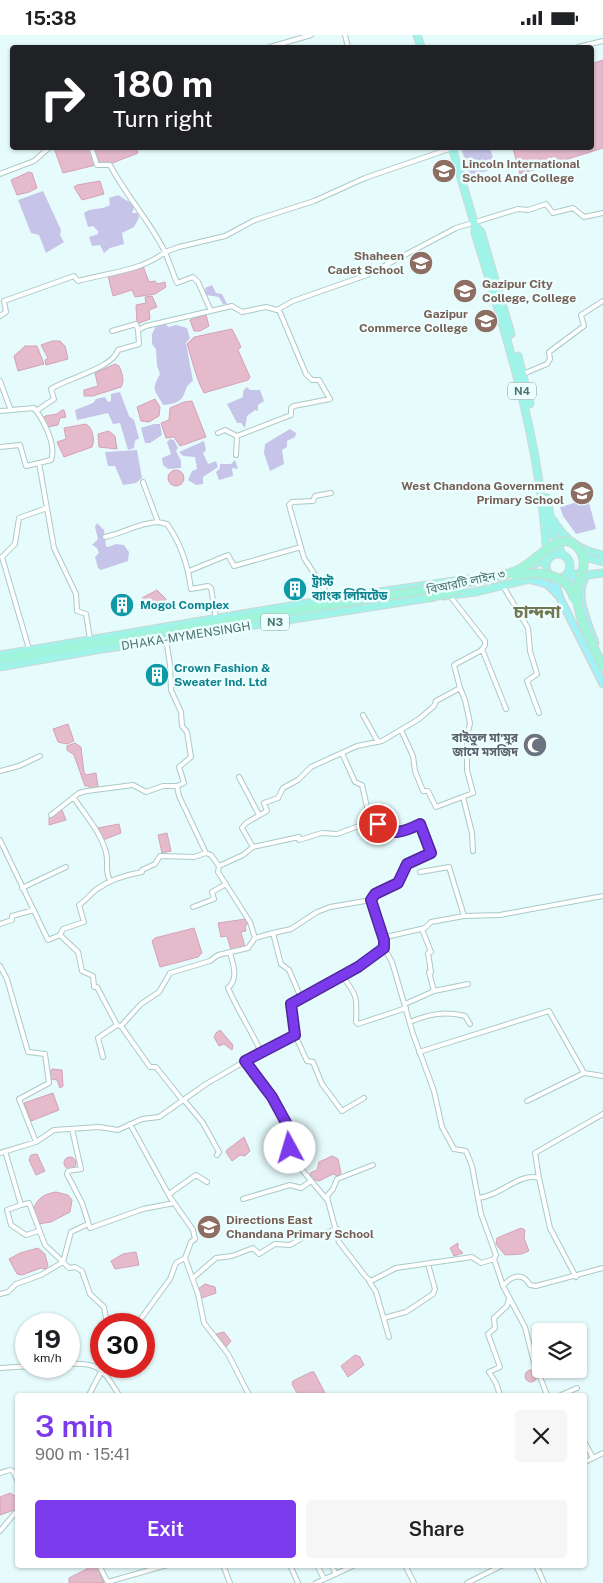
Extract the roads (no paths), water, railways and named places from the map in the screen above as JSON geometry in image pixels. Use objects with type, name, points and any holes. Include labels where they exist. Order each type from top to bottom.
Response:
[{"type":"highway","name":"N4","points":[[453,150],[475,223],[481,233],[523,375],[553,533],[565,556]]},
{"type":"highway","name":"N4","points":[[475,223],[475,233],[526,405],[544,503],[547,560]]},
{"type":"highway","points":[[550,515],[565,537],[574,545],[589,552],[603,555]]},
{"type":"highway","name":"বিআরটি লাইন ৩","points":[[361,599],[416,592],[504,575],[530,565],[548,547],[559,542],[570,543],[581,552]]},
{"type":"highway","points":[[581,552],[585,557],[603,561]]},
{"type":"highway","points":[[581,552],[584,566],[577,585],[577,598],[584,622],[603,667]]},
{"type":"highway","name":"DHAKA-MYMENSINGH","points":[[0,655],[331,599],[498,574],[547,560],[552,555],[565,556]]},
{"type":"highway","points":[[565,556],[571,566],[568,573]]},
{"type":"highway","name":"N3","points":[[565,556],[603,561]]},
{"type":"highway","points":[[547,560],[546,568],[552,576]]},
{"type":"highway","name":"বিআরটি লাইন ৩","points":[[429,598],[533,571],[562,581],[572,591],[589,644],[603,675]]},
{"type":"highway","name":"DHAKA-MYMENSINGH","points":[[0,667],[450,595],[552,576],[562,578],[568,573]]},
{"type":"highway","name":"N3","points":[[568,573],[587,575],[603,573]]},
{"type":"highway","points":[[344,598],[361,599]]},
{"type":"highway","points":[[0,659],[361,599]]},
{"type":"main road","points":[[568,573],[582,600],[596,646],[603,660]]},
{"type":"main road","points":[[582,600],[582,584],[587,575]]},
{"type":"main road","points":[[552,576],[560,598],[603,684]]},
{"type":"main road","points":[[522,581],[540,581],[552,588],[560,598]]},
{"type":"street","points":[[277,45],[310,35]]},
{"type":"street","points":[[586,45],[603,41]]},
{"type":"street","points":[[0,174],[34,161],[47,150]]},
{"type":"street","points":[[91,150],[97,165],[110,165],[121,187],[165,252],[177,283],[193,277],[198,282],[211,311]]},
{"type":"street","points":[[0,315],[6,312],[4,301],[74,276],[78,281],[154,262],[165,252],[225,236],[255,220],[314,201],[365,178],[446,150]]},
{"type":"street","points":[[138,330],[157,323],[232,306],[242,312],[266,307],[279,310],[294,301],[367,275],[445,233],[518,209],[528,210],[546,204],[553,213],[573,207],[584,217],[603,213]]},
{"type":"street","points":[[523,375],[547,364],[550,359],[548,352],[584,326],[581,315],[603,301]]},
{"type":"street","points":[[218,433],[226,430],[237,436],[291,415],[291,409],[294,406],[330,399],[319,380],[312,380],[306,374],[279,310]]},
{"type":"street","points":[[36,411],[54,399],[50,389],[66,379],[86,375],[113,360],[118,351],[139,344],[136,324],[112,331]]},
{"type":"street","points":[[0,381],[10,408]]},
{"type":"street","points":[[0,411],[10,408],[34,408],[49,436],[54,454],[52,460],[26,466],[20,445],[0,447]]},
{"type":"street","points":[[236,455],[237,436]]},
{"type":"street","points":[[39,463],[54,548],[76,594],[77,611],[86,614],[90,639]]},
{"type":"street","points":[[143,482],[158,522]]},
{"type":"street","points":[[331,493],[315,496],[313,501],[290,503],[301,547],[308,564],[331,599]]},
{"type":"street","points":[[29,649],[2,557],[15,544],[19,518],[47,508]]},
{"type":"street","points":[[105,537],[121,533],[143,523],[158,522],[167,524],[176,536],[189,571],[191,589],[208,586],[211,588],[216,619]]},
{"type":"street","points":[[189,571],[228,555],[234,566],[301,547]]},
{"type":"street","points":[[503,586],[528,628],[530,651],[536,674],[527,681],[540,713]]},
{"type":"street","points":[[401,730],[413,755],[415,771],[423,791],[428,791],[436,807],[473,793],[468,770],[467,737],[470,723],[454,665],[482,649],[485,641],[450,595]]},
{"type":"street","points":[[51,815],[79,793],[87,791],[130,785],[146,792],[162,786],[177,786],[184,783],[179,767],[191,757],[191,749],[187,732],[182,726],[181,712],[171,690],[166,639]]},
{"type":"street","points":[[482,649],[506,709]]},
{"type":"street","points":[[253,847],[242,828],[267,811],[264,803],[278,797],[283,788],[298,780],[312,767],[357,746],[378,742],[401,730],[425,715],[436,701],[460,688]]},
{"type":"street","points":[[363,715],[378,742]]},
{"type":"street","points":[[103,1057],[98,1039],[119,1025],[141,1004],[159,992],[170,973],[210,961],[218,955],[248,948],[255,938],[291,929],[330,907],[371,900],[375,894],[398,883],[407,864],[431,853],[420,824],[392,833],[382,829],[368,807],[362,785],[355,782],[342,753]]},
{"type":"street","points":[[0,771],[19,766],[40,756]]},
{"type":"street","points":[[239,777],[259,815]]},
{"type":"street","points":[[177,786],[185,809],[206,853],[211,855],[219,866],[218,872],[250,921],[255,938]]},
{"type":"street","points":[[463,797],[472,833],[473,851]]},
{"type":"street","points":[[74,798],[102,842],[108,864],[105,870],[110,881]]},
{"type":"street","points":[[219,866],[243,855],[253,847],[287,838],[299,837],[299,839],[322,833],[338,834],[375,820]]},
{"type":"street","points":[[0,840],[16,870],[22,888],[46,939],[60,935],[63,929],[84,922],[79,905],[87,900],[95,890],[110,881],[142,872],[142,870],[155,864],[160,856],[194,857],[206,853]]},
{"type":"street","points":[[22,888],[66,867]]},
{"type":"street","points":[[420,872],[449,867],[464,916]]},
{"type":"street","points":[[193,907],[214,899],[212,893],[226,884]]},
{"type":"street","points":[[384,940],[386,937],[422,929],[431,922],[464,916],[500,915],[603,896]]},
{"type":"street","points":[[371,900],[384,940],[384,948],[389,954],[419,1052],[434,1091],[440,1119],[454,1149],[466,1151],[471,1161],[485,1229],[496,1253],[494,1259],[503,1287],[523,1321],[533,1359],[546,1393]]},
{"type":"street","points":[[0,924],[12,920],[12,916],[34,910]]},
{"type":"street","points":[[422,929],[431,952],[428,953],[431,972],[429,972],[434,991]]},
{"type":"street","points":[[274,933],[281,964],[289,970],[301,999]]},
{"type":"street","points":[[60,935],[78,953],[82,971],[93,976],[94,987],[150,1067],[156,1067],[203,1123],[219,1152],[218,1155]]},
{"type":"street","points":[[364,1098],[342,1111],[322,1084],[313,1062],[307,1061],[295,1035],[291,1004],[342,976],[384,948]]},
{"type":"street","points":[[230,952],[235,977],[234,983],[228,988],[240,1016],[250,1028],[261,1052]]},
{"type":"street","points":[[0,966],[7,979],[28,1053],[45,1054],[49,1083],[19,1099],[36,1142]]},
{"type":"street","points":[[342,976],[354,992],[358,1011],[356,1022],[358,1023],[405,1006],[434,991],[468,984]]},
{"type":"street","points":[[419,1052],[549,1011],[584,1073]]},
{"type":"street","points":[[410,1022],[434,1013],[444,1012],[465,1016],[470,1024]]},
{"type":"street","points":[[0,1153],[36,1142],[54,1130],[99,1127],[118,1130],[142,1119],[159,1117],[206,1084],[261,1052],[295,1035]]},
{"type":"street","points":[[245,1061],[272,1097],[290,1130],[287,1143],[311,1181],[328,1201]]},
{"type":"street","points":[[527,1101],[584,1073],[603,1076]]},
{"type":"street","points":[[576,1277],[550,1228],[535,1153],[603,1114]]},
{"type":"street","points":[[130,1125],[168,1194],[193,1230],[195,1239],[191,1241],[185,1258],[204,1323],[228,1354],[248,1393]]},
{"type":"street","points":[[72,1129],[81,1169],[68,1171],[67,1174],[82,1203],[88,1224],[92,1227],[143,1209],[174,1203]]},
{"type":"street","points":[[6,1151],[21,1205]]},
{"type":"street","points":[[373,1165],[337,1179],[333,1189],[327,1196],[341,1246],[376,1292],[389,1337]]},
{"type":"street","points":[[168,1194],[196,1175],[207,1183]]},
{"type":"street","points":[[478,1198],[491,1197],[518,1180],[532,1177],[539,1178]]},
{"type":"street","points":[[243,1199],[290,1185],[301,1188],[311,1181]]},
{"type":"street","points":[[38,1231],[26,1235],[11,1225],[7,1210],[29,1203],[38,1231],[45,1245],[69,1268],[76,1267],[82,1271],[90,1294],[104,1307],[105,1313]]},
{"type":"street","points":[[0,1294],[8,1292],[16,1284],[41,1275],[63,1262],[71,1231],[88,1224]]},
{"type":"street","points":[[192,1278],[216,1257],[232,1256],[253,1247],[259,1254],[275,1244],[290,1245],[309,1234],[316,1236],[336,1229]]},
{"type":"street","points":[[369,1281],[392,1269],[428,1264],[444,1259],[470,1257],[481,1263],[494,1259]]},
{"type":"street","points":[[147,1313],[170,1279],[176,1263],[185,1258]]},
{"type":"street","points":[[384,1318],[406,1312],[433,1294],[435,1289],[428,1264]]},
{"type":"street","points":[[503,1287],[508,1280],[520,1275],[525,1277],[530,1285],[536,1286],[576,1277],[603,1268]]},
{"type":"street","points":[[499,1393],[489,1372],[500,1367],[488,1334],[495,1328],[494,1318],[507,1306],[509,1299]]},
{"type":"street","points":[[0,1368],[15,1367]]},
{"type":"street","points":[[90,1393],[98,1378]]},
{"type":"street","points":[[109,1378],[118,1393]]},
{"type":"street","points":[[566,1393],[577,1388]]},
{"type":"street","points":[[587,1447],[593,1458]]},
{"type":"street","points":[[587,1461],[603,1453]]},
{"type":"street","points":[[0,1473],[10,1470],[13,1471],[15,1475]]},
{"type":"street","points":[[0,1531],[15,1513]]},
{"type":"street","points":[[100,1568],[108,1582],[157,1568]]},
{"type":"street","points":[[224,1568],[230,1583]]},
{"type":"street","points":[[291,1568],[298,1583]]},
{"type":"street","points":[[318,1568],[324,1579]]},
{"type":"street","points":[[333,1568],[336,1574]]},
{"type":"street","points":[[316,1583],[349,1568]]},
{"type":"street","points":[[406,1568],[414,1583]]},
{"type":"street","points":[[467,1583],[497,1568]]},
{"type":"street","points":[[537,1568],[544,1583]]},
{"type":"place","name":"Lincoln International School And College","points":[[444,171]]},
{"type":"place","name":"Shaheen Cadet School","points":[[421,263]]},
{"type":"place","name":"Gazipur City College, College","points":[[465,291]]},
{"type":"place","name":"Gazipur Commerce College","points":[[486,321]]},
{"type":"place","name":"West Chandona Government Primary School","points":[[582,493]]},
{"type":"place","name":"ট্রাস্ট ব্যাংক লিমিটেড","points":[[295,589]]},
{"type":"place","name":"Mogol Complex","points":[[122,605]]},
{"type":"place","name":"Crown Fashion & Sweater Ind. Ltd","points":[[157,675]]},
{"type":"place","name":"বাইতুল মা'মুর জামে মসজিদ","points":[[535,745]]},
{"type":"place","name":"Directions East Chandana Primary School","points":[[209,1227]]},
{"type":"district","name":"চান্দনা","points":[[537,612]]}]
